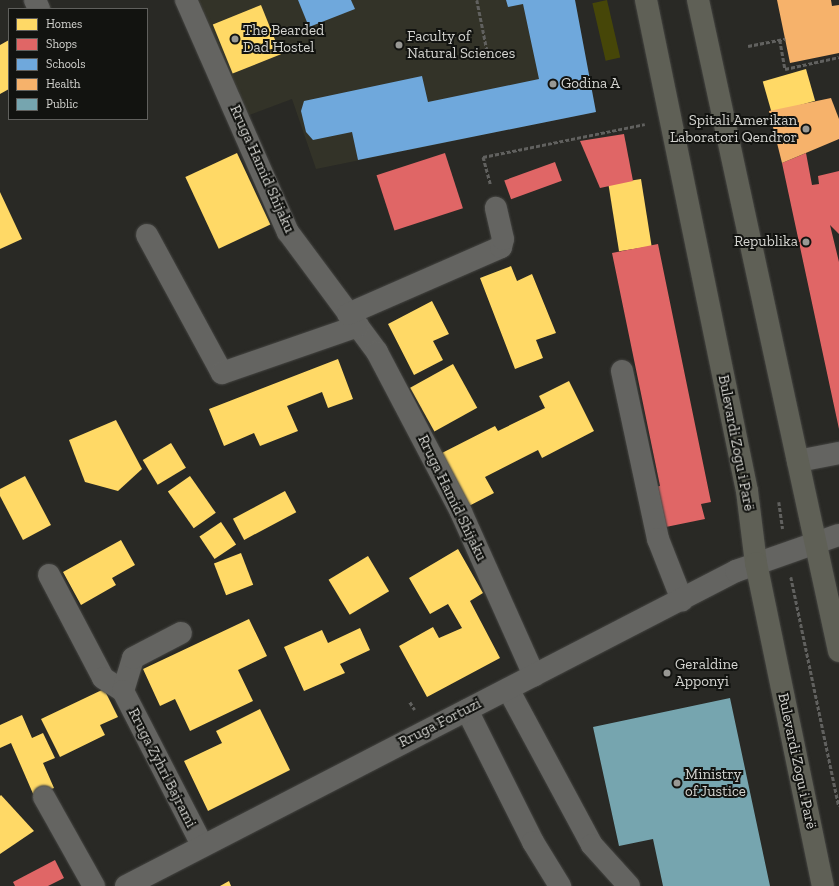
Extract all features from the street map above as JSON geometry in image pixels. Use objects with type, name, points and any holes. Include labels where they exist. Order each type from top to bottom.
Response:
[{"type":"main road","name":"Bulevardi Zogu i Parë","points":[[646,0],[746,483],[756,563],[823,886]]},
{"type":"main road","points":[[698,0],[839,651]]},
{"type":"street","name":"Rruga Hamid Shijaku","points":[[186,0],[288,232],[377,352],[461,512],[534,675]]},
{"type":"street","points":[[147,235],[222,373],[353,320],[501,247],[503,239],[496,208]]},
{"type":"street","points":[[622,371],[658,539],[682,600]]},
{"type":"street","points":[[798,461],[839,453]]},
{"type":"street","name":"Rruga Fortuzi","points":[[126,886],[534,675],[756,563],[839,535]]},
{"type":"street","points":[[49,575],[103,678],[123,691],[133,658],[181,633]]},
{"type":"street","points":[[508,689],[592,845],[629,886]]},
{"type":"street","name":"Rruga Zyhri Bajrami","points":[[123,691],[202,846]]},
{"type":"street","points":[[468,710],[533,842],[560,886]]},
{"type":"street","points":[[44,797],[94,886]]},
{"type":"path","points":[[477,0],[488,50]]},
{"type":"path","points":[[748,46],[785,39]]},
{"type":"path","points":[[780,40],[785,69],[839,57]]},
{"type":"path","points":[[496,208],[483,157],[645,124]]},
{"type":"path","points":[[779,499],[786,552],[839,806]]},
{"type":"shaded area","name":"Faculty of Natural Sciences","points":[[192,0],[575,0],[596,112],[316,169],[292,99],[247,116]]},
{"type":"shaded area","points":[[607,0],[620,57],[606,61],[592,3]]},
{"type":"building: Homes","points":[[261,5],[281,54],[233,74],[213,24]]},
{"type":"building: Homes","points":[[8,41],[8,90],[0,94],[0,45]]},
{"type":"building: Homes","points":[[806,69],[815,101],[772,113],[763,81]]},
{"type":"building: Homes","points":[[237,153],[270,225],[219,249],[185,177]]},
{"type":"building: Homes","points":[[641,179],[652,246],[619,251],[608,184]]},
{"type":"building: Homes","points":[[0,192],[22,239],[0,249]]},
{"type":"building: Homes","points":[[511,266],[517,281],[532,274],[556,333],[536,340],[543,358],[515,369],[480,278]]},
{"type":"building: Homes","points":[[432,301],[449,334],[433,341],[443,360],[414,375],[388,324]]},
{"type":"building: Homes","points":[[338,359],[353,399],[328,408],[322,392],[287,406],[298,431],[260,446],[254,433],[224,446],[209,409]]},
{"type":"building: Homes","points":[[453,364],[477,408],[434,431],[410,388]]},
{"type":"building: Homes","points":[[569,381],[594,431],[542,458],[538,450],[485,477],[494,493],[465,508],[438,455],[495,426],[498,431],[545,408],[539,396]]},
{"type":"building: Homes","points":[[116,420],[142,469],[118,491],[85,482],[69,440]]},
{"type":"building: Homes","points":[[171,443],[186,468],[158,485],[143,460]]},
{"type":"building: Homes","points":[[25,476],[51,525],[23,540],[0,496],[0,489]]},
{"type":"building: Homes","points":[[190,476],[216,513],[194,528],[168,491]]},
{"type":"building: Homes","points":[[285,491],[296,512],[244,540],[233,519]]},
{"type":"building: Homes","points":[[221,522],[236,544],[215,559],[199,537]]},
{"type":"building: Homes","points":[[121,540],[135,565],[112,578],[116,585],[81,605],[63,572]]},
{"type":"building: Homes","points":[[458,549],[483,593],[470,601],[500,658],[427,697],[399,646],[433,627],[439,638],[462,628],[448,604],[430,614],[409,578]]},
{"type":"building: Homes","points":[[241,553],[253,585],[226,595],[214,563]]},
{"type":"building: Homes","points":[[368,556],[389,591],[350,615],[329,580]]},
{"type":"building: Homes","points":[[249,619],[267,656],[238,670],[253,701],[190,731],[175,699],[160,706],[143,669]]},
{"type":"building: Homes","points":[[360,628],[370,650],[340,664],[345,673],[304,691],[284,647],[322,630],[328,643]]},
{"type":"building: Homes","points":[[104,689],[118,717],[100,725],[105,735],[60,757],[41,719]]},
{"type":"building: Homes","points":[[260,709],[290,770],[208,811],[184,761],[222,743],[216,731]]},
{"type":"building: Homes","points":[[22,715],[32,738],[43,733],[55,758],[43,763],[54,788],[34,796],[11,743],[0,748],[0,725]]},
{"type":"building: Homes","points":[[1,795],[34,831],[0,854],[0,796]]},
{"type":"building: Homes","points":[[229,881],[231,886],[220,886]]},
{"type":"building: Shops","points":[[624,134],[633,181],[600,188],[580,141]]},
{"type":"building: Shops","points":[[445,153],[463,208],[394,230],[377,175]]},
{"type":"building: Shops","points":[[806,153],[812,185],[819,184],[818,176],[839,171],[839,234],[830,225],[839,262],[839,429],[782,163]]},
{"type":"building: Shops","points":[[555,162],[562,181],[511,199],[504,180]]},
{"type":"building: Shops","points":[[658,244],[711,502],[701,504],[705,519],[661,528],[653,487],[660,486],[612,253]]},
{"type":"building: Shops","points":[[55,860],[64,878],[48,886],[15,886],[13,882]]},
{"type":"building: Schools","points":[[298,0],[351,0],[355,9],[309,27]]},
{"type":"building: Schools","name":"Godina A","points":[[506,0],[575,0],[596,112],[358,160],[352,132],[313,140],[306,132],[301,111],[304,101],[422,76],[428,102],[539,79],[523,4],[508,7]]},
{"type":"building: Health","points":[[777,0],[831,0],[832,6],[839,5],[839,53],[790,63]]},
{"type":"building: Health","name":"Spitali Amerikan Laboratori Qendror","points":[[831,98],[839,119],[839,139],[782,163],[769,111]]},
{"type":"building: Public","name":"Ministry of Justice","points":[[730,698],[770,886],[663,886],[653,839],[619,846],[593,727]]},
{"type":"place","name":"The Bearded Dad Hostel","points":[[235,39]]},
{"type":"place","name":"Faculty of Natural Sciences","points":[[399,45]]},
{"type":"place","name":"Godina A","points":[[553,84]]},
{"type":"place","name":"Spitali Amerikan Laboratori Qendror","points":[[806,129]]},
{"type":"place","name":"Republika","points":[[806,242]]},
{"type":"place","name":"Geraldine Apponyi","points":[[667,673]]},
{"type":"place","name":"Ministry of Justice","points":[[677,783]]}]
